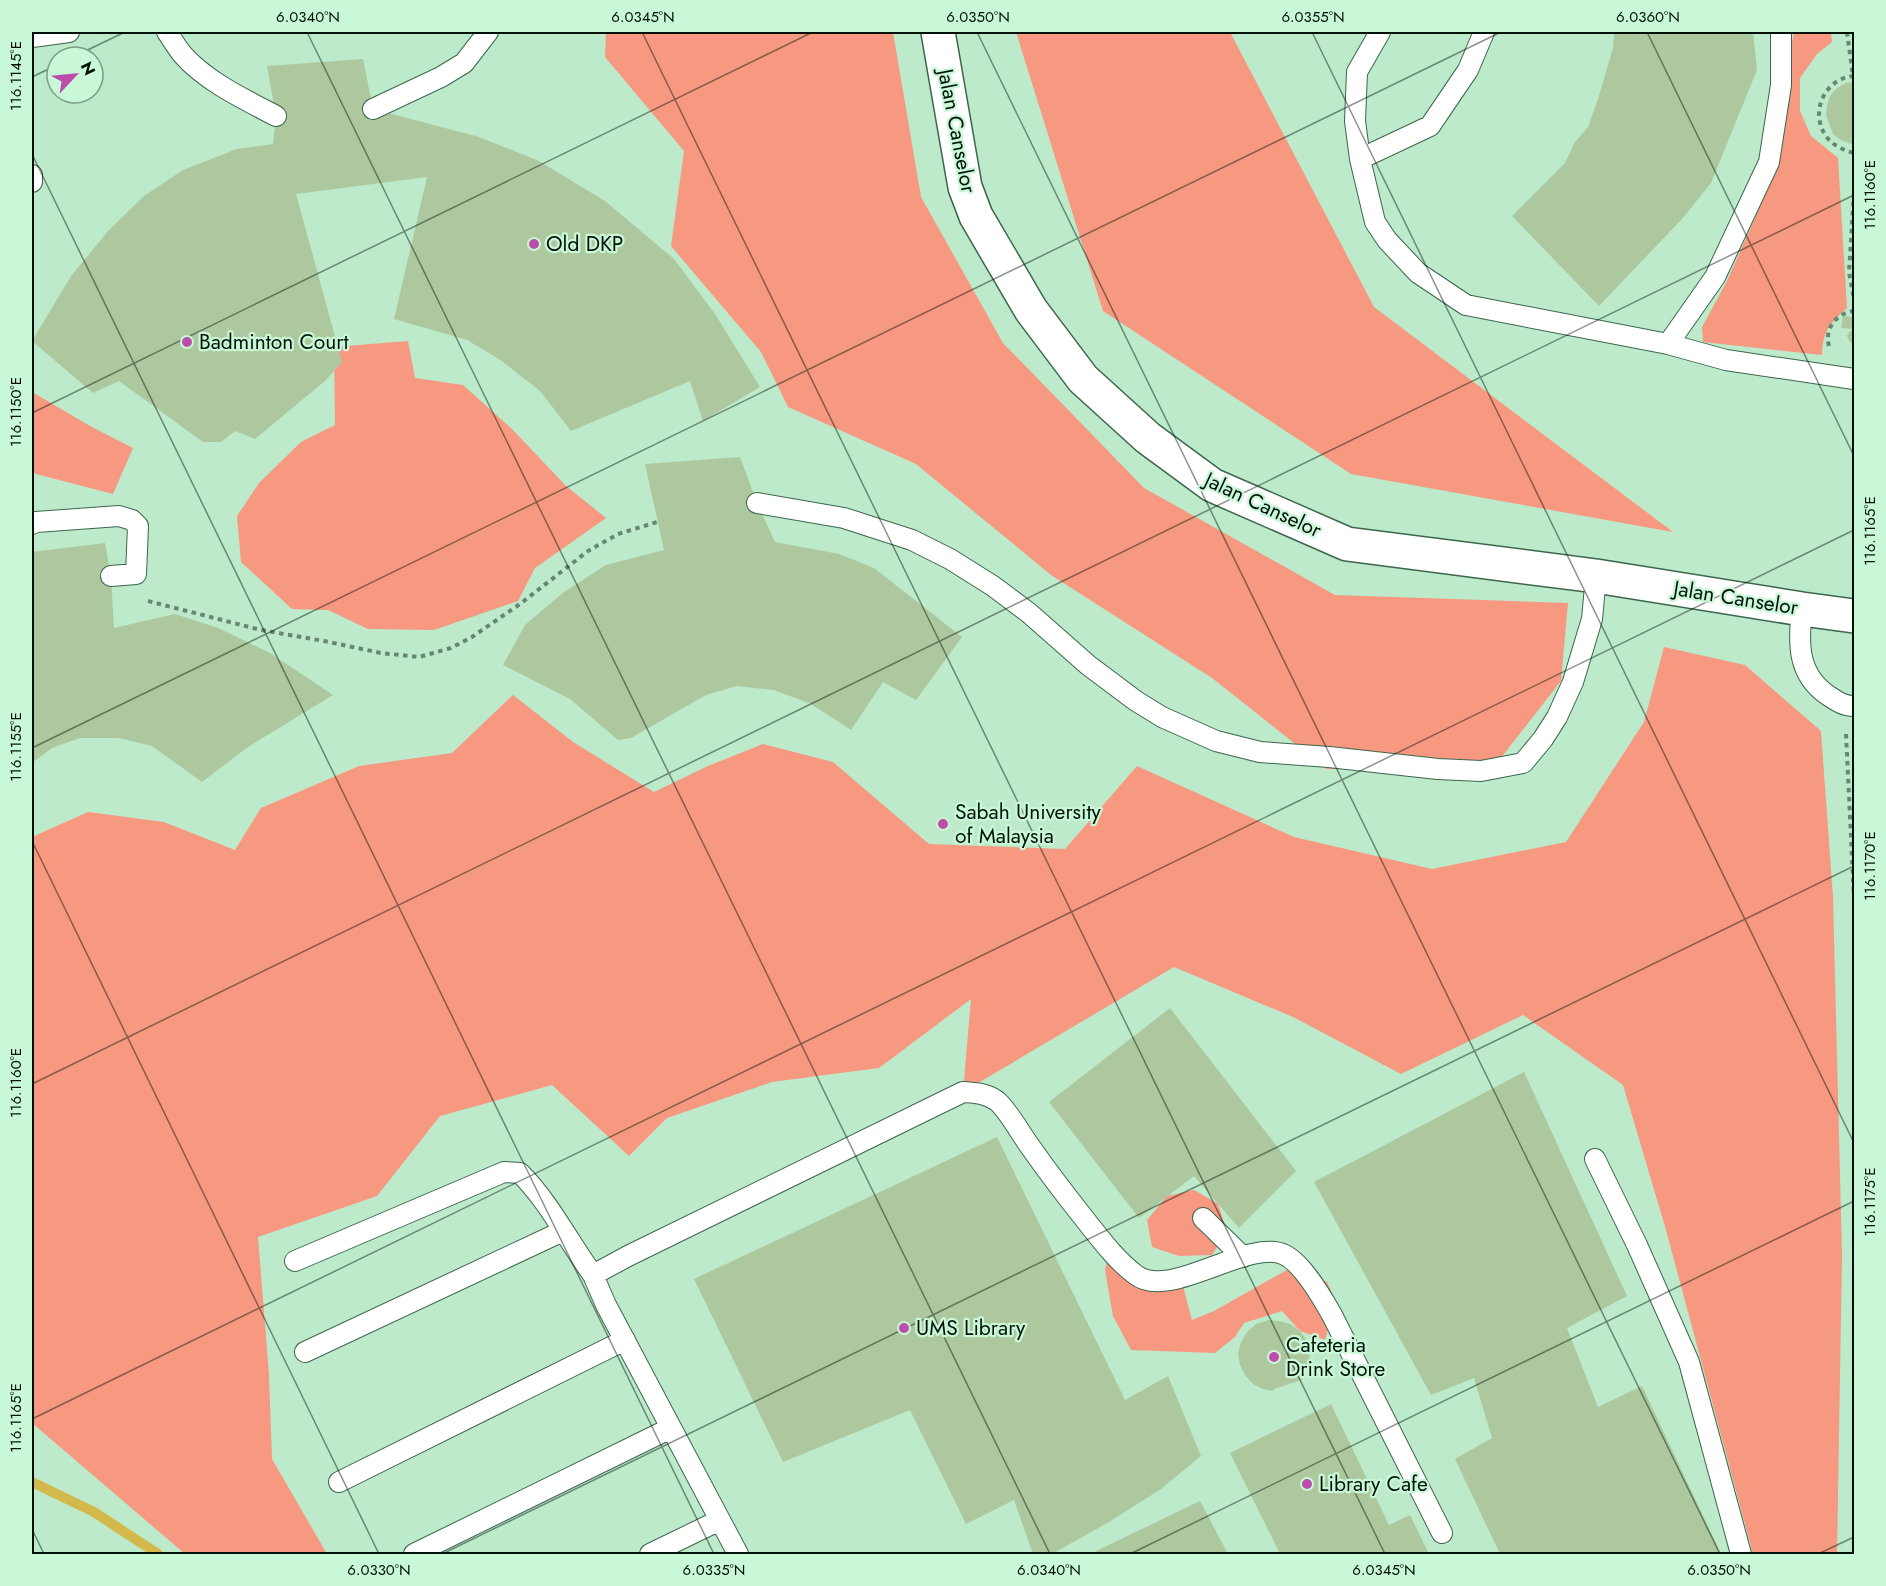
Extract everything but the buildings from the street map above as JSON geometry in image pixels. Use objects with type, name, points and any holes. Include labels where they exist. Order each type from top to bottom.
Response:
[{"type":"street","name":"Jalan Canselor","points":[[938,32],[965,187],[976,216],[1031,310],[1083,379],[1148,438],[1212,485],[1347,544],[1596,576],[1854,616]]},
{"type":"lane","points":[[32,37],[69,32]]},
{"type":"lane","points":[[167,32],[183,54],[204,73],[238,96],[276,116]]},
{"type":"lane","points":[[373,109],[464,63],[488,32]]},
{"type":"lane","points":[[1380,32],[1357,72],[1355,121],[1360,159],[1375,222],[1387,240],[1418,273],[1466,305],[1668,344],[1726,360],[1854,380]]},
{"type":"lane","points":[[1360,159],[1431,126],[1468,70],[1484,32]]},
{"type":"lane","points":[[1668,344],[1715,276],[1769,162],[1782,85],[1781,32]]},
{"type":"lane","points":[[757,503],[844,518],[912,540],[950,559],[993,586],[1029,613],[1088,665],[1136,701],[1162,717],[1216,741],[1260,752],[1438,769],[1481,771],[1523,764],[1557,717],[1573,682],[1592,619],[1596,576]]},
{"type":"lane","points":[[32,524],[119,516],[132,520],[138,526],[136,574],[111,576]]},
{"type":"lane","points":[[1802,609],[1799,638],[1802,664],[1820,690],[1849,706]]},
{"type":"lane","points":[[593,1275],[963,1092],[983,1093],[998,1102],[1054,1181],[1110,1251],[1138,1277],[1158,1282],[1191,1275],[1243,1257],[1274,1251],[1287,1256],[1313,1283],[1332,1316],[1442,1533]]},
{"type":"lane","points":[[1595,1159],[1637,1245],[1689,1362],[1741,1554]]},
{"type":"lane","points":[[295,1261],[504,1172],[520,1173],[553,1214],[593,1275],[738,1554]]},
{"type":"lane","points":[[1203,1218],[1243,1257]]},
{"type":"lane","points":[[305,1352],[563,1231]]},
{"type":"lane","points":[[339,1482],[625,1340]]},
{"type":"lane","points":[[414,1554],[671,1428]]},
{"type":"lane","points":[[650,1554],[720,1520]]},
{"type":"path","points":[[1847,32],[1854,76],[1847,76],[1835,82],[1827,90],[1821,101],[1819,112],[1826,136],[1834,144],[1854,153]]},
{"type":"path","points":[[1854,193],[1849,272],[1854,299]]},
{"type":"path","points":[[1829,350],[1827,333],[1831,325],[1840,316],[1854,311]]},
{"type":"path","points":[[136,574],[143,600],[261,630],[381,653],[419,657],[451,648],[472,637],[520,604],[588,550],[618,534],[657,522]]},
{"type":"path","points":[[1849,706],[1854,898]]},
{"type":"shaded area","points":[[606,32],[893,32],[921,197],[1003,343],[1144,488],[1335,595],[1568,603],[1561,681],[1492,769],[1327,769],[1212,678],[1051,575],[916,464],[788,407],[761,352],[671,246],[684,151],[605,57]]},
{"type":"shaded area","points":[[1016,32],[1230,32],[1374,307],[1673,532],[1351,474],[1103,311]]},
{"type":"shaded area","points":[[1794,32],[1831,32],[1832,42],[1817,54],[1800,78],[1800,111],[1811,136],[1838,158],[1847,308],[1828,329],[1822,355],[1703,342],[1702,327],[1727,281],[1764,193]]},
{"type":"shaded area","points":[[408,341],[415,378],[463,385],[512,429],[566,486],[606,518],[535,568],[518,601],[434,630],[368,629],[328,610],[292,609],[241,562],[237,516],[259,483],[301,442],[335,425],[334,347]]},
{"type":"shaded area","points":[[32,392],[133,448],[113,494],[32,473]]},
{"type":"shaded area","points":[[1664,647],[1745,665],[1821,731],[1833,897],[1842,1255],[1837,1554],[1753,1554],[1666,1230],[1623,1085],[1523,1015],[1401,1074],[1293,1017],[1174,967],[963,1092],[971,999],[879,1068],[772,1082],[667,1118],[629,1156],[552,1085],[440,1116],[377,1196],[258,1237],[269,1375],[272,1459],[327,1554],[185,1554],[32,1423],[32,837],[88,812],[164,822],[235,850],[261,808],[359,766],[452,753],[513,695],[573,742],[654,792],[708,766],[763,744],[833,762],[929,844],[1065,849],[1137,766],[1294,837],[1432,869],[1566,842],[1644,722]]},
{"type":"shaded area","points":[[1194,1190],[1218,1204],[1227,1232],[1212,1255],[1179,1256],[1152,1247],[1147,1220],[1167,1196]]},
{"type":"shaded area","points":[[1110,1251],[1144,1279],[1181,1279],[1192,1320],[1214,1311],[1294,1266],[1327,1282],[1336,1302],[1325,1340],[1300,1331],[1282,1311],[1244,1323],[1235,1337],[1215,1353],[1131,1350],[1113,1316],[1105,1270]]},
{"type":"waterway","points":[[32,1482],[94,1512],[158,1554]]},
{"type":"place","name":"Old DKP","points":[[534,244]]},
{"type":"place","name":"Badminton Court","points":[[187,342]]},
{"type":"place","name":"Sabah University of Malaysia","points":[[943,824]]},
{"type":"place","name":"UMS Library","points":[[904,1328]]},
{"type":"place","name":"Cafeteria Drink Store","points":[[1274,1357]]},
{"type":"place","name":"Library Cafe","points":[[1307,1484]]}]
